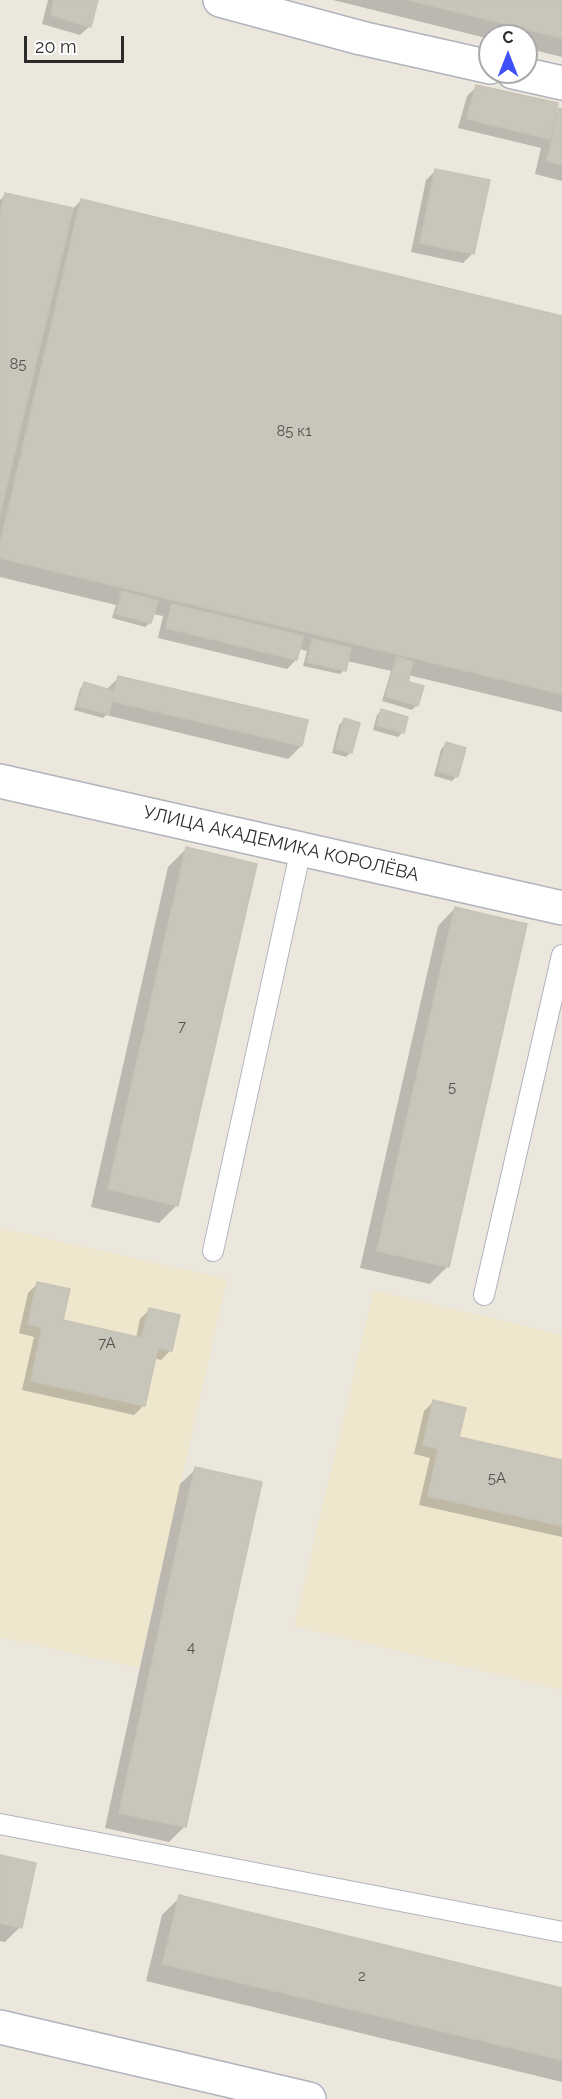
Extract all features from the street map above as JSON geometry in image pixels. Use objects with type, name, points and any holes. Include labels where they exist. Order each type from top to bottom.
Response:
[{"type":"street","points":[[220,0],[361,38],[478,64]]},
{"type":"street","points":[[538,78],[562,83]]},
{"type":"street","name":"УЛИЦА АКАДЕМИКА КОРОЛЁВА","points":[[0,781],[562,908]]},
{"type":"street","points":[[0,2027],[309,2099]]},
{"type":"lane","points":[[213,1251],[301,849]]},
{"type":"lane","points":[[484,1295],[562,956]]},
{"type":"lane","points":[[0,1824],[562,1932]]},
{"type":"shaded area","points":[[0,1228],[227,1279],[139,1668],[0,1637]]},
{"type":"shaded area","points":[[374,1290],[562,1335],[562,1690],[294,1626]]},
{"type":"building","points":[[54,0],[98,0],[91,27],[51,15]]},
{"type":"building","points":[[409,0],[562,0],[562,38],[538,32],[538,24],[506,24]]},
{"type":"building","points":[[476,85],[558,103],[550,139],[467,119]]},
{"type":"building","points":[[559,108],[562,109],[562,165],[547,161]]},
{"type":"building","points":[[435,169],[490,180],[474,254],[420,243]]},
{"type":"building","points":[[5,193],[73,208],[0,513],[0,215]]},
{"type":"building","points":[[81,199],[562,316],[562,694],[0,558],[0,545]]},
{"type":"building","points":[[122,591],[158,601],[151,623],[116,614]]},
{"type":"building","points":[[172,604],[303,636],[297,660],[166,628]]},
{"type":"building","points":[[312,639],[351,648],[346,671],[307,662]]},
{"type":"building","points":[[397,657],[413,662],[408,682],[391,677]]},
{"type":"building","points":[[118,676],[308,720],[302,746],[112,701]]},
{"type":"building","points":[[391,677],[424,686],[418,706],[386,696]]},
{"type":"building","points":[[84,682],[114,691],[109,714],[77,706]]},
{"type":"building","points":[[381,709],[408,717],[404,733],[377,725]]},
{"type":"building","points":[[344,718],[360,723],[352,753],[336,749]]},
{"type":"building","points":[[446,742],[466,748],[458,777],[438,771]]},
{"type":"building","points":[[186,847],[257,864],[178,1206],[108,1189]]},
{"type":"building","points":[[455,907],[527,924],[449,1267],[377,1251]]},
{"type":"building","points":[[37,1282],[70,1289],[63,1320],[142,1338],[149,1308],[180,1315],[172,1351],[158,1348],[145,1406],[31,1381],[42,1327],[28,1324]]},
{"type":"building","points":[[433,1400],[466,1408],[459,1437],[562,1460],[562,1526],[428,1496],[438,1449],[423,1445]]},
{"type":"building","points":[[195,1467],[262,1482],[186,1827],[119,1813]]},
{"type":"building","points":[[0,1855],[36,1863],[22,1928],[0,1923]]},
{"type":"building","points":[[179,1895],[562,1988],[562,2060],[163,1964]]}]
